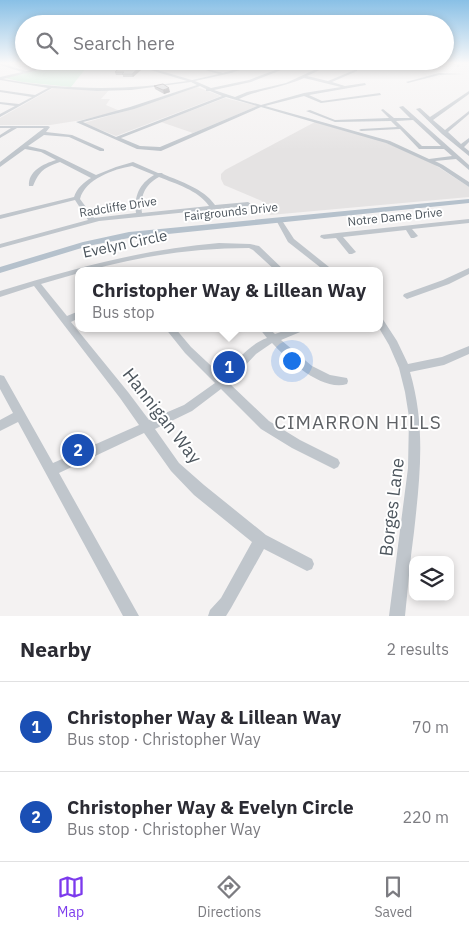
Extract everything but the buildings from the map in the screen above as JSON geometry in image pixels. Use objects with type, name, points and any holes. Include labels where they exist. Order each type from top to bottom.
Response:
[{"type":"main road","name":"Fairgrounds Drive","points":[[0,270],[86,244],[128,235],[469,201]]},
{"type":"street","points":[[5,92],[36,96]]},
{"type":"street","points":[[0,116],[44,92]]},
{"type":"street","points":[[180,92],[103,117],[78,122],[143,149],[164,148],[277,100],[316,92]]},
{"type":"street","points":[[211,92],[224,97],[235,98],[378,138],[429,160],[469,185]]},
{"type":"street","points":[[235,98],[254,92]]},
{"type":"street","points":[[358,92],[364,95]]},
{"type":"street","points":[[429,120],[469,92]]},
{"type":"street","points":[[304,94],[321,102],[380,94]]},
{"type":"street","points":[[117,138],[224,97]]},
{"type":"street","points":[[277,100],[283,103]]},
{"type":"street","points":[[0,103],[19,105]]},
{"type":"street","points":[[401,107],[469,168]]},
{"type":"street","points":[[418,109],[466,151],[469,139]]},
{"type":"street","points":[[383,110],[421,148],[446,147]]},
{"type":"street","points":[[308,111],[329,117],[332,121],[415,119]]},
{"type":"street","points":[[364,112],[371,120]]},
{"type":"street","points":[[444,133],[469,112]]},
{"type":"street","points":[[0,127],[48,127],[43,133],[0,165]]},
{"type":"street","points":[[0,137],[15,128]]},
{"type":"street","points":[[361,130],[401,128]]},
{"type":"street","points":[[43,133],[70,136],[102,150]]},
{"type":"street","points":[[391,139],[411,138]]},
{"type":"street","points":[[24,147],[38,149],[96,178]]},
{"type":"street","points":[[429,160],[457,157]]},
{"type":"street","points":[[30,185],[36,171],[60,160]]},
{"type":"street","points":[[77,198],[81,187],[122,166],[133,164],[160,174],[203,195],[212,206]]},
{"type":"street","points":[[140,214],[138,199],[141,187],[149,179],[160,174]]},
{"type":"street","points":[[0,217],[77,198]]},
{"type":"street","points":[[77,198],[92,220]]},
{"type":"street","name":"Radcliffe Drive","points":[[0,246],[92,220],[212,206],[248,204]]},
{"type":"street","points":[[278,220],[290,240],[325,267]]},
{"type":"street","name":"Notre Dame Drive","points":[[324,236],[469,221]]},
{"type":"street","points":[[406,227],[414,236]]},
{"type":"street","points":[[337,235],[352,252]]},
{"type":"street","name":"Evelyn Circle","points":[[93,267],[152,253],[207,247],[250,246],[256,248],[277,267]]},
{"type":"street","points":[[407,296],[446,282],[469,271]]},
{"type":"street","name":"Evelyn Circle","points":[[0,294],[75,272]]},
{"type":"street","name":"Hannigan Way","points":[[36,283],[147,427],[175,467],[199,490],[261,540],[306,564]]},
{"type":"street","points":[[65,320],[75,316]]},
{"type":"street","name":"Borges Lane","points":[[383,325],[405,369],[414,404],[416,427],[416,462],[397,616]]},
{"type":"street","points":[[172,332],[188,350],[264,425],[334,463]]},
{"type":"street","points":[[267,332],[294,359],[318,376],[330,380],[343,381]]},
{"type":"street","points":[[51,470],[188,408],[222,383],[253,351],[273,338],[290,332]]},
{"type":"street","points":[[405,369],[444,361],[469,350]]},
{"type":"street","points":[[0,379],[131,616]]},
{"type":"street","points":[[0,426],[20,415]]},
{"type":"street","points":[[216,616],[226,603],[261,540]]},
{"type":"shaded area","points":[[46,92],[108,92],[101,99],[110,99],[106,105],[120,111],[50,125],[0,125],[0,118]]},
{"type":"shaded area","points":[[183,92],[210,92],[221,96],[116,136],[84,123]]},
{"type":"shaded area","points":[[225,98],[257,106],[193,133],[161,122]]},
{"type":"shaded area","points":[[315,122],[382,141],[432,163],[469,187],[469,197],[270,215],[262,201],[224,185],[221,174],[225,170]]},
{"type":"place","name":"Christopher Way & Lillean Way","points":[[229,367]]},
{"type":"place","name":"Christopher Way & Evelyn Circle","points":[[78,450]]},
{"type":"district","name":"CIMARRON HILLS","points":[[358,422]]}]
